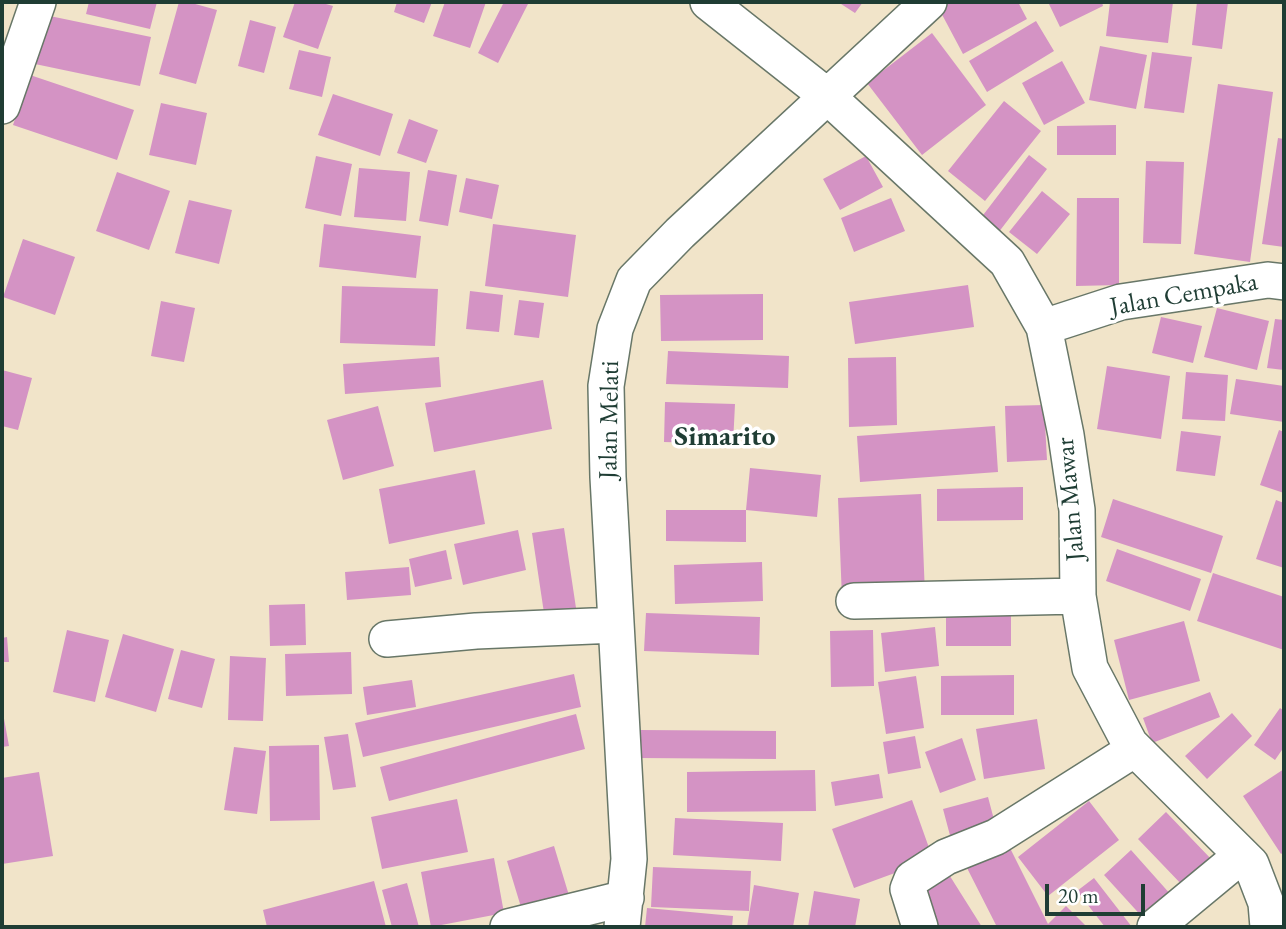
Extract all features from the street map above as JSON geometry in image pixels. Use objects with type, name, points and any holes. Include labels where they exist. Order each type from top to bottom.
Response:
[{"type":"street","points":[[2,106],[37,2]]},
{"type":"street","name":"Jalan Mawar","points":[[708,2],[827,96],[1007,262],[1044,327],[1066,435],[1077,510],[1078,596],[1090,668],[1130,744],[1251,864],[1266,903],[1268,927]]},
{"type":"street","name":"Jalan Melati","points":[[624,912],[629,859],[608,477],[606,386],[615,329],[634,280],[680,233],[929,2]]},
{"type":"street","name":"Jalan Cempaka","points":[[1044,327],[1121,302],[1268,280],[1284,282]]},
{"type":"street","points":[[854,601],[1078,596]]},
{"type":"street","points":[[387,639],[476,631],[616,625]]},
{"type":"street","points":[[920,927],[908,889],[912,878],[946,857],[996,837],[1135,749]]},
{"type":"street","points":[[1155,927],[1242,855]]},
{"type":"street","points":[[508,927],[624,912]]},
{"type":"building","points":[[89,2],[157,2],[150,29],[86,14]]},
{"type":"building","points":[[179,2],[217,10],[196,84],[159,74]]},
{"type":"building","points":[[295,2],[319,2],[333,6],[318,49],[283,37]]},
{"type":"building","points":[[397,2],[432,2],[424,23],[394,12]]},
{"type":"building","points":[[445,2],[486,2],[470,48],[433,36]]},
{"type":"building","points":[[504,2],[529,2],[498,63],[478,53]]},
{"type":"building","points":[[838,2],[863,2],[855,13]]},
{"type":"building","points":[[947,2],[1018,2],[1027,19],[963,54],[938,7]]},
{"type":"building","points":[[1048,2],[1102,2],[1103,6],[1060,27]]},
{"type":"building","points":[[1110,2],[1173,2],[1168,43],[1106,36]]},
{"type":"building","points":[[1197,2],[1228,2],[1222,49],[1192,45]]},
{"type":"building","points":[[45,15],[151,37],[140,86],[35,64]]},
{"type":"building","points":[[250,20],[276,27],[264,73],[238,66]]},
{"type":"building","points":[[1036,21],[1054,51],[987,92],[969,61]]},
{"type":"building","points":[[932,33],[986,105],[922,155],[867,83]]},
{"type":"building","points":[[1100,46],[1147,55],[1136,109],[1089,100]]},
{"type":"building","points":[[299,50],[331,57],[322,97],[289,89]]},
{"type":"building","points":[[1152,52],[1192,57],[1184,113],[1144,108]]},
{"type":"building","points":[[1062,61],[1085,103],[1044,125],[1022,83]]},
{"type":"building","points":[[30,75],[134,110],[117,160],[13,125]]},
{"type":"building","points":[[1218,84],[1273,92],[1250,262],[1194,254]]},
{"type":"building","points":[[333,94],[393,114],[380,156],[318,135]]},
{"type":"building","points":[[1004,101],[1041,131],[985,201],[948,171]]},
{"type":"building","points":[[161,103],[207,113],[196,165],[149,155]]},
{"type":"building","points":[[409,119],[438,130],[426,163],[397,153]]},
{"type":"building","points":[[1116,125],[1116,155],[1057,155],[1057,126]]},
{"type":"building","points":[[1278,138],[1284,139],[1284,247],[1262,244]]},
{"type":"building","points":[[1029,155],[1047,169],[995,237],[977,223]]},
{"type":"building","points":[[316,156],[352,164],[341,216],[305,208]]},
{"type":"building","points":[[866,156],[883,187],[840,210],[823,179]]},
{"type":"building","points":[[1146,161],[1184,162],[1181,244],[1143,243]]},
{"type":"building","points":[[359,168],[410,172],[406,221],[354,217]]},
{"type":"building","points":[[428,170],[457,175],[448,226],[419,221]]},
{"type":"building","points":[[117,172],[170,191],[149,250],[96,231]]},
{"type":"building","points":[[466,178],[499,185],[492,219],[459,212]]},
{"type":"building","points":[[1042,191],[1070,214],[1037,254],[1009,232]]},
{"type":"building","points":[[891,198],[905,231],[854,252],[841,218]]},
{"type":"building","points":[[1077,198],[1119,198],[1119,285],[1076,286]]},
{"type":"building","points":[[189,200],[232,210],[219,264],[175,253]]},
{"type":"building","points":[[324,224],[421,236],[416,278],[319,267]]},
{"type":"building","points":[[493,224],[576,235],[568,297],[485,286]]},
{"type":"building","points":[[23,239],[75,257],[55,315],[3,297]]},
{"type":"building","points":[[968,285],[974,327],[855,344],[849,302]]},
{"type":"building","points":[[342,286],[438,289],[435,346],[340,343]]},
{"type":"building","points":[[470,291],[503,295],[499,332],[466,329]]},
{"type":"building","points":[[763,294],[763,340],[661,341],[660,295]]},
{"type":"building","points":[[519,300],[544,303],[539,338],[514,335]]},
{"type":"building","points":[[161,301],[195,308],[184,362],[151,356]]},
{"type":"building","points":[[1217,308],[1269,321],[1257,370],[1204,357]]},
{"type":"building","points":[[1161,317],[1202,326],[1193,363],[1152,353]]},
{"type":"building","points":[[1275,319],[1284,320],[1284,370],[1267,368]]},
{"type":"building","points":[[668,351],[789,356],[788,388],[666,384]]},
{"type":"building","points":[[439,357],[441,387],[345,394],[343,364]]},
{"type":"building","points":[[896,357],[897,425],[849,427],[848,358]]},
{"type":"building","points":[[1107,366],[1170,376],[1161,439],[1097,429]]},
{"type":"building","points":[[2,370],[32,378],[18,430],[2,426]]},
{"type":"building","points":[[1186,372],[1228,375],[1225,421],[1182,419]]},
{"type":"building","points":[[1236,379],[1284,386],[1284,422],[1230,414]]},
{"type":"building","points":[[543,380],[552,429],[434,452],[425,403]]},
{"type":"building","points":[[665,402],[735,404],[733,444],[664,442]]},
{"type":"building","points":[[1044,405],[1047,460],[1007,462],[1005,406]]},
{"type":"building","points":[[378,406],[394,466],[343,480],[327,420]]},
{"type":"building","points":[[995,426],[998,472],[860,482],[857,436]]},
{"type":"building","points":[[1279,430],[1284,432],[1284,493],[1260,485]]},
{"type":"building","points":[[1181,431],[1221,436],[1215,476],[1176,471]]},
{"type":"building","points":[[750,468],[821,475],[817,517],[746,510]]},
{"type":"building","points":[[475,470],[485,524],[389,544],[379,489]]},
{"type":"building","points":[[1023,487],[1023,520],[937,521],[937,489]]},
{"type":"building","points":[[921,494],[925,595],[842,599],[838,498]]},
{"type":"building","points":[[1113,499],[1223,536],[1211,573],[1101,537]]},
{"type":"building","points":[[1276,500],[1284,503],[1284,568],[1256,559]]},
{"type":"building","points":[[666,510],[746,510],[746,542],[666,541]]},
{"type":"building","points":[[564,528],[576,608],[544,613],[532,533]]},
{"type":"building","points":[[518,530],[526,570],[463,585],[454,544]]},
{"type":"building","points":[[1117,549],[1201,579],[1190,611],[1106,581]]},
{"type":"building","points":[[446,550],[452,579],[415,587],[409,559]]},
{"type":"building","points":[[762,562],[763,601],[675,604],[674,565]]},
{"type":"building","points":[[409,567],[411,595],[347,600],[345,572]]},
{"type":"building","points":[[1213,573],[1284,597],[1284,650],[1197,621]]},
{"type":"building","points":[[946,601],[1011,601],[1011,646],[946,646]]},
{"type":"building","points":[[305,604],[306,645],[270,646],[269,605]]},
{"type":"building","points":[[646,613],[760,617],[759,655],[644,651]]},
{"type":"building","points":[[1184,621],[1200,681],[1129,700],[1114,640]]},
{"type":"building","points":[[935,627],[939,666],[885,672],[881,633]]},
{"type":"building","points":[[67,630],[109,640],[95,702],[53,692]]},
{"type":"building","points":[[873,630],[874,686],[831,687],[830,631]]},
{"type":"building","points":[[123,634],[174,649],[156,712],[105,697]]},
{"type":"building","points":[[7,637],[9,662],[2,662],[2,638]]},
{"type":"building","points":[[181,650],[215,659],[202,708],[168,699]]},
{"type":"building","points":[[351,652],[352,694],[286,696],[285,654]]},
{"type":"building","points":[[230,656],[266,658],[263,721],[228,720]]},
{"type":"building","points":[[574,674],[581,707],[363,757],[355,723]]},
{"type":"building","points":[[1014,675],[1014,715],[941,715],[941,676]]},
{"type":"building","points":[[916,676],[924,728],[886,734],[878,682]]},
{"type":"building","points":[[412,680],[416,707],[367,715],[363,687]]},
{"type":"building","points":[[1210,692],[1220,717],[1152,743],[1143,718]]},
{"type":"building","points":[[1280,708],[1284,711],[1284,747],[1275,760],[1254,745]]},
{"type":"building","points":[[2,713],[9,746],[2,747]]},
{"type":"building","points":[[1232,713],[1252,736],[1207,779],[1185,756]]},
{"type":"building","points":[[576,714],[585,749],[389,801],[380,767]]},
{"type":"building","points":[[1037,719],[1045,769],[984,779],[976,729]]},
{"type":"building","points":[[640,730],[776,731],[776,759],[639,758]]},
{"type":"building","points":[[348,734],[356,787],[333,790],[324,737]]},
{"type":"building","points":[[915,736],[921,768],[888,774],[883,742]]},
{"type":"building","points":[[962,738],[976,780],[940,793],[925,752]]},
{"type":"building","points":[[319,745],[320,820],[270,821],[269,746]]},
{"type":"building","points":[[234,747],[266,751],[257,814],[224,810]]},
{"type":"building","points":[[1284,769],[1284,852],[1281,854],[1243,796]]},
{"type":"building","points":[[815,770],[816,811],[687,812],[687,772]]},
{"type":"building","points":[[39,772],[53,856],[2,864],[2,778]]},
{"type":"building","points":[[879,774],[883,798],[835,806],[831,782]]},
{"type":"building","points":[[988,797],[997,831],[952,843],[943,809]]},
{"type":"building","points":[[457,799],[468,852],[382,869],[371,817]]},
{"type":"building","points":[[912,800],[933,859],[854,888],[832,829]]},
{"type":"building","points":[[1089,801],[1119,840],[1048,896],[1018,857]]},
{"type":"building","points":[[1166,812],[1213,861],[1185,888],[1138,839]]},
{"type":"building","points":[[675,818],[783,823],[781,861],[673,855]]},
{"type":"building","points":[[554,846],[571,902],[524,917],[507,861]]},
{"type":"building","points":[[1009,846],[1048,924],[1066,906],[1087,927],[997,927],[967,868]]},
{"type":"building","points":[[1131,850],[1172,896],[1145,920],[1104,875]]},
{"type":"building","points":[[494,858],[504,913],[431,927],[421,872]]},
{"type":"building","points":[[653,867],[751,871],[749,911],[651,907]]},
{"type":"building","points":[[948,873],[982,927],[933,927],[913,895]]},
{"type":"building","points":[[1094,878],[1132,927],[1105,927],[1077,891]]},
{"type":"building","points":[[374,881],[386,927],[267,927],[263,910]]},
{"type":"building","points":[[407,883],[419,927],[392,927],[382,890]]},
{"type":"building","points":[[754,885],[799,893],[793,927],[747,927]]},
{"type":"building","points":[[814,891],[860,899],[855,927],[808,927]]},
{"type":"building","points":[[647,908],[733,916],[732,927],[645,927]]},
{"type":"district","name":"Simarito","points":[[725,437]]}]
